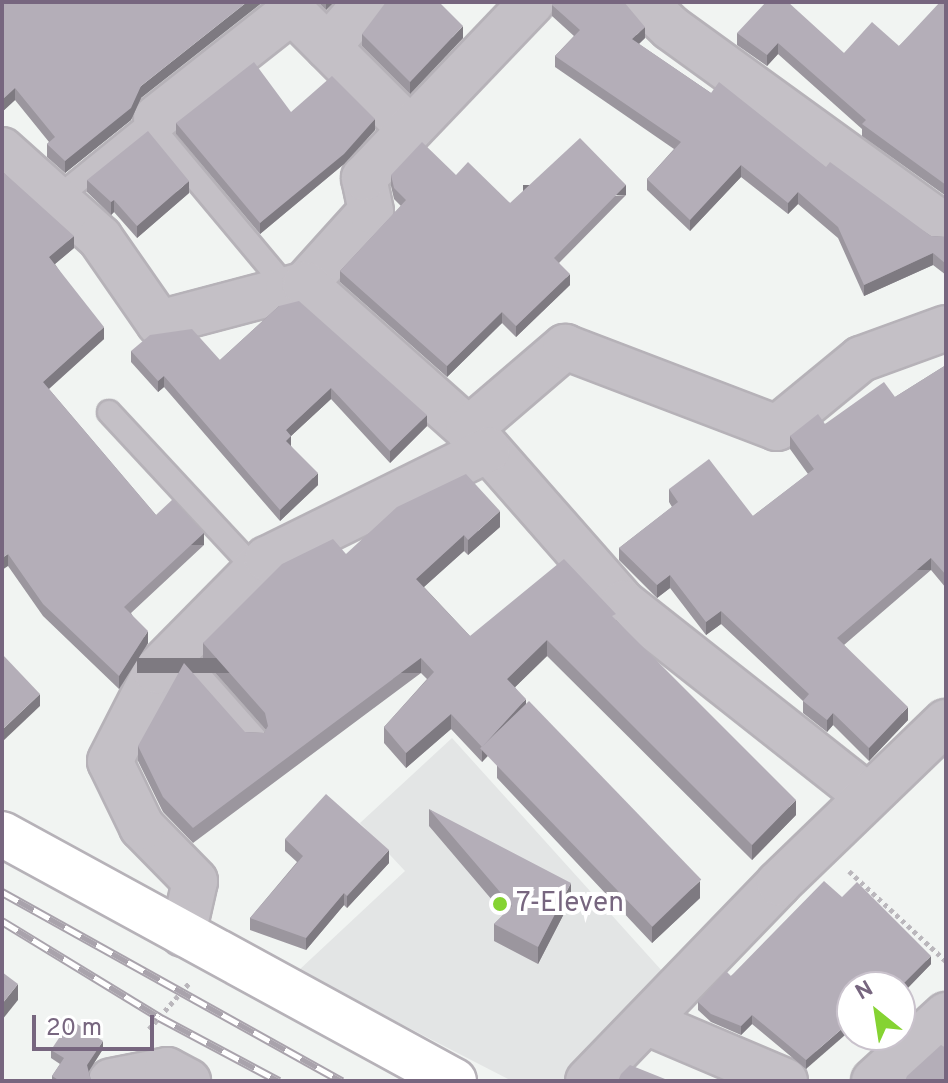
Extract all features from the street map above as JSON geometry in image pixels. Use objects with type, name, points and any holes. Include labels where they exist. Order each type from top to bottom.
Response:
[{"type":"highway","points":[[2,834],[454,1081]]},
{"type":"street","points":[[328,47],[366,2]]},
{"type":"street","points":[[2,150],[100,238],[159,323],[296,286],[371,211],[364,178],[532,2]]},
{"type":"street","points":[[644,2],[671,28],[946,227]]},
{"type":"street","points":[[153,121],[292,11],[410,129]]},
{"type":"street","points":[[296,286],[478,440],[623,603],[867,796]]},
{"type":"street","points":[[183,934],[195,881],[142,827],[110,761],[156,671],[267,559],[478,440],[565,347],[777,428],[861,359],[946,328]]},
{"type":"street","points":[[588,1081],[819,843],[946,722]]},
{"type":"street","points":[[874,1081],[946,1015]]},
{"type":"street","points":[[646,1022],[785,1081]]},
{"type":"street","points":[[114,1075],[167,1070],[188,1081]]},
{"type":"lane","points":[[56,199],[153,121],[296,286]]},
{"type":"lane","points":[[109,412],[256,570]]},
{"type":"lane","points":[[176,649],[255,738]]},
{"type":"path","points":[[819,843],[946,961]]},
{"type":"path","points":[[114,1075],[195,976]]},
{"type":"shaded area","points":[[452,738],[672,982],[575,1081],[512,1081],[298,971],[405,871],[360,823]]},
{"type":"building","points":[[2,2],[247,2],[141,86],[131,108],[65,161],[47,144],[55,137],[15,88],[2,100]]},
{"type":"building","points":[[386,2],[439,2],[463,26],[410,82],[362,34]]},
{"type":"building","points":[[552,2],[624,2],[645,27],[632,39],[711,93],[719,82],[826,167],[830,162],[931,236],[946,237],[946,264],[933,253],[864,285],[838,227],[798,192],[788,203],[741,165],[690,220],[647,179],[681,142],[555,56],[580,30]]},
{"type":"building","points":[[766,2],[788,2],[844,53],[872,22],[899,46],[940,2],[946,2],[946,185],[862,124],[866,120],[778,43],[767,55],[737,33]]},
{"type":"building","points":[[254,62],[291,112],[332,76],[375,119],[344,154],[260,223],[176,123]]},
{"type":"building","points":[[148,131],[189,181],[137,226],[114,200],[111,202],[87,180]]},
{"type":"building","points":[[580,138],[626,185],[554,258],[570,274],[516,326],[502,312],[447,366],[340,271],[406,200],[394,188],[391,175],[422,142],[456,175],[468,162],[510,203]]},
{"type":"building","points":[[2,171],[74,236],[49,257],[104,327],[43,382],[156,515],[173,499],[204,533],[124,607],[148,631],[119,676],[43,604],[8,554],[2,558]]},
{"type":"building","points":[[299,301],[427,415],[390,451],[331,388],[286,430],[291,436],[286,441],[318,473],[280,510],[164,376],[158,381],[131,351],[150,335],[192,329],[220,360],[279,306]]},
{"type":"building","points":[[946,365],[946,575],[931,558],[837,638],[908,707],[869,748],[833,713],[827,720],[803,701],[809,694],[721,611],[706,622],[670,575],[657,585],[619,548],[678,502],[669,489],[709,459],[753,516],[814,469],[790,436],[818,414],[825,424],[884,382],[895,397]]},
{"type":"building","points":[[466,474],[500,511],[468,540],[464,535],[416,579],[470,636],[564,559],[616,614],[612,616],[796,800],[752,845],[547,640],[507,679],[526,699],[482,747],[451,714],[406,753],[384,727],[434,672],[421,658],[193,828],[163,797],[138,746],[184,663],[245,732],[264,733],[268,726],[265,713],[203,643],[282,564],[333,539],[346,554],[397,507]]},
{"type":"building","points":[[2,656],[40,694],[2,730]]},
{"type":"building","points":[[529,701],[701,879],[652,927],[480,748]]},
{"type":"building","points":[[326,794],[389,850],[347,896],[344,893],[306,938],[250,918],[303,856],[285,839]]},
{"type":"building","points":[[429,809],[571,883],[538,947],[494,924],[512,906]]},
{"type":"building","points":[[824,881],[842,897],[857,882],[931,956],[916,971],[836,971],[836,1034],[806,1060],[752,1015],[741,1026],[711,1014],[698,1002],[726,971],[731,976]]},
{"type":"building","points":[[2,972],[18,984],[2,1004]]},
{"type":"building","points":[[71,1020],[103,1041],[87,1065],[91,1081],[60,1081],[52,1076],[64,1058],[51,1050]]},
{"type":"building","points":[[941,1045],[946,1048],[946,1081],[905,1081],[907,1076]]},
{"type":"building","points":[[630,1065],[670,1081],[618,1081]]},
{"type":"railway","points":[[2,892],[342,1081]]},
{"type":"railway","points":[[2,921],[159,1017],[279,1081]]},
{"type":"place","name":"7-Eleven","points":[[500,904]]}]
